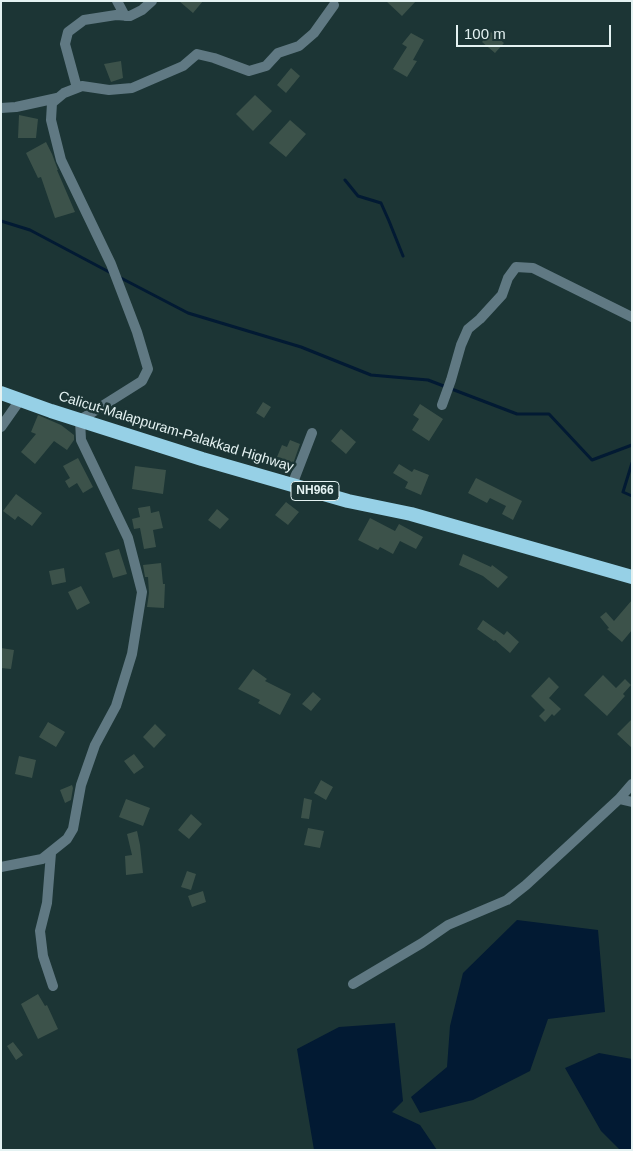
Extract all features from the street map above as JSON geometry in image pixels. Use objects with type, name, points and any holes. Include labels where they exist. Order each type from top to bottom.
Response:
[{"type":"highway","name":"Calicut-Malappuram-Palakkad Highway","points":[[1,393],[202,459],[348,501],[411,514],[632,577]]},
{"type":"street","points":[[117,1],[125,16]]},
{"type":"street","points":[[77,88],[65,44],[68,32],[84,20],[116,15],[130,16],[142,10],[152,1]]},
{"type":"street","points":[[1,867],[42,859],[67,840],[74,829],[82,785],[95,745],[116,706],[132,654],[142,592],[128,538],[81,440],[80,420],[142,381],[148,369],[127,306],[110,264],[61,160],[51,120],[52,103],[64,93],[82,86],[109,90],[132,88],[183,66],[197,54],[249,71],[266,66],[278,53],[299,46],[314,34],[334,5]]},
{"type":"street","points":[[1,108],[16,107],[58,98]]},
{"type":"street","points":[[444,400],[460,345],[468,329],[502,295],[508,278],[516,267],[533,268],[632,317]]},
{"type":"street","points":[[1,427],[20,400]]},
{"type":"street","points":[[292,485],[312,432]]},
{"type":"street","points":[[353,984],[422,943],[448,925],[507,900],[570,845],[632,784]]},
{"type":"street","points":[[618,799],[632,802]]},
{"type":"street","points":[[50,853],[47,903],[40,931],[43,956],[53,986]]},
{"type":"water","points":[[517,920],[598,930],[605,1012],[548,1019],[530,1071],[473,1100],[420,1113],[411,1097],[447,1067],[450,1026],[463,973]]},
{"type":"water","points":[[395,1023],[403,1101],[392,1112],[420,1125],[437,1150],[314,1150],[297,1049],[339,1027]]},
{"type":"water","points":[[599,1053],[632,1059],[632,1150],[620,1150],[601,1131],[565,1068]]},
{"type":"building","points":[[179,1],[203,1],[193,13]]},
{"type":"building","points":[[386,1],[416,1],[402,16]]},
{"type":"building","points":[[491,32],[504,43],[495,53],[482,42]]},
{"type":"building","points":[[411,33],[424,40],[413,60],[417,61],[407,77],[393,69],[407,47],[402,44]]},
{"type":"building","points":[[121,61],[123,78],[111,82],[104,64]]},
{"type":"building","points":[[291,68],[300,76],[286,93],[277,85]]},
{"type":"building","points":[[255,95],[272,111],[253,131],[236,114]]},
{"type":"building","points":[[19,115],[38,119],[36,138],[18,138]]},
{"type":"building","points":[[290,120],[306,134],[286,157],[269,143]]},
{"type":"building","points":[[46,142],[75,212],[55,218],[41,177],[38,178],[26,153]]},
{"type":"building","points":[[263,402],[271,407],[264,418],[256,413]]},
{"type":"building","points":[[420,404],[443,419],[429,441],[412,430],[419,419],[413,415]]},
{"type":"building","points":[[38,415],[61,425],[74,435],[74,440],[67,450],[54,441],[35,464],[21,452],[36,434],[31,432]]},
{"type":"building","points":[[341,429],[356,442],[346,454],[331,441]]},
{"type":"building","points":[[290,440],[300,444],[293,464],[277,457],[282,445],[287,447]]},
{"type":"building","points":[[78,458],[93,487],[83,493],[77,483],[69,488],[65,481],[70,478],[63,466]]},
{"type":"building","points":[[399,464],[412,472],[414,469],[429,475],[421,495],[405,488],[408,482],[393,473]]},
{"type":"building","points":[[135,466],[166,470],[163,494],[132,489]]},
{"type":"building","points":[[476,478],[522,501],[513,520],[502,514],[506,506],[490,498],[487,503],[468,493]]},
{"type":"building","points":[[16,494],[42,513],[32,526],[18,516],[15,520],[3,511]]},
{"type":"building","points":[[286,502],[299,512],[288,525],[275,515]]},
{"type":"building","points":[[150,506],[151,513],[159,511],[163,528],[153,530],[156,547],[144,549],[140,528],[134,529],[132,519],[140,517],[138,508]]},
{"type":"building","points":[[217,509],[229,519],[220,529],[208,520]]},
{"type":"building","points":[[370,518],[395,531],[399,524],[423,537],[416,549],[400,541],[393,554],[380,547],[378,550],[358,540]]},
{"type":"building","points":[[119,549],[127,574],[113,578],[105,553]]},
{"type":"building","points":[[463,554],[491,567],[492,565],[508,577],[498,588],[483,576],[459,565]]},
{"type":"building","points":[[161,563],[163,584],[165,584],[164,608],[147,607],[149,593],[148,577],[145,577],[143,565]]},
{"type":"building","points":[[64,568],[66,582],[52,585],[49,571]]},
{"type":"building","points":[[81,586],[90,603],[77,610],[68,592]]},
{"type":"building","points":[[632,600],[632,630],[622,642],[607,629],[609,628],[600,617],[606,612],[614,621]]},
{"type":"building","points":[[483,620],[504,635],[507,631],[519,642],[510,653],[495,640],[477,629]]},
{"type":"building","points":[[1,648],[14,650],[11,669],[1,668]]},
{"type":"building","points":[[253,669],[267,679],[265,681],[291,694],[280,715],[258,703],[260,700],[238,689]]},
{"type":"building","points":[[603,675],[616,688],[625,679],[631,685],[623,694],[625,696],[607,716],[584,695]]},
{"type":"building","points":[[549,677],[559,687],[549,698],[561,709],[554,716],[552,714],[545,722],[539,716],[545,710],[531,696]]},
{"type":"building","points":[[313,692],[321,699],[311,711],[302,704]]},
{"type":"building","points":[[632,719],[632,748],[617,734]]},
{"type":"building","points":[[48,722],[65,732],[56,747],[39,737]]},
{"type":"building","points":[[155,724],[166,735],[154,748],[143,737]]},
{"type":"building","points":[[134,754],[144,767],[134,774],[124,761]]},
{"type":"building","points":[[19,756],[36,760],[32,778],[15,774]]},
{"type":"building","points":[[321,780],[333,787],[326,800],[314,793]]},
{"type":"building","points":[[72,785],[71,800],[65,803],[60,790]]},
{"type":"building","points":[[304,798],[312,800],[309,819],[301,818]]},
{"type":"building","points":[[126,799],[150,808],[143,826],[119,817]]},
{"type":"building","points":[[191,814],[202,824],[189,839],[178,830]]},
{"type":"building","points":[[308,828],[324,831],[320,848],[304,845]]},
{"type":"building","points":[[137,831],[143,873],[126,875],[125,856],[132,855],[127,834]]},
{"type":"building","points":[[187,871],[196,874],[191,890],[181,887]]},
{"type":"building","points":[[203,891],[206,902],[192,907],[188,896]]},
{"type":"building","points":[[38,994],[45,1006],[47,1005],[58,1029],[38,1039],[21,1004]]},
{"type":"building","points":[[13,1042],[23,1055],[16,1060],[7,1046]]},
{"type":"waterway","points":[[345,180],[358,196],[381,203],[403,256]]},
{"type":"waterway","points":[[1,221],[30,230],[111,273]]},
{"type":"waterway","points":[[119,277],[188,313],[301,347],[371,375],[428,380],[517,414],[549,414],[592,460],[632,445]]},
{"type":"waterway","points":[[632,463],[623,492],[632,496]]}]
